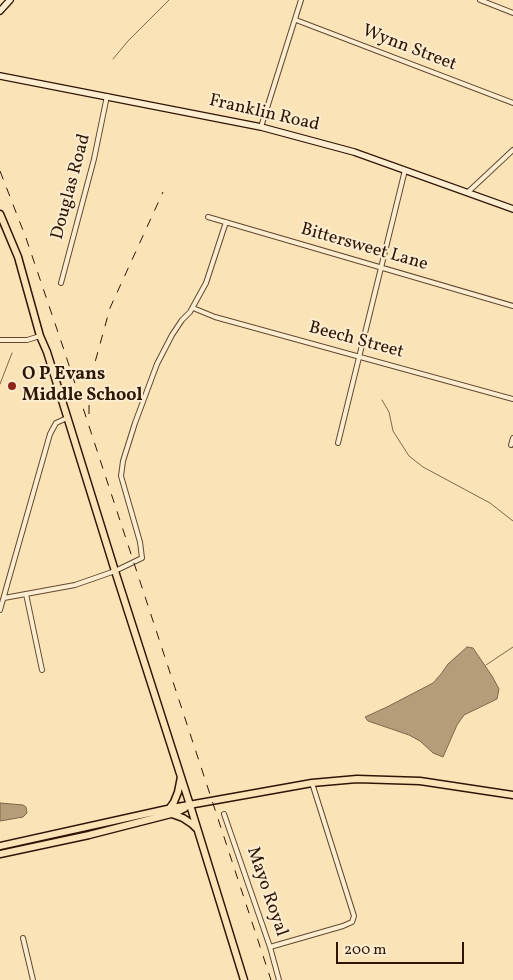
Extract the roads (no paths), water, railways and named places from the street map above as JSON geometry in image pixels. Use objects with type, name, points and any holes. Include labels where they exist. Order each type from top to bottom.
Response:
[{"type":"main road","points":[[0,11],[10,0]]},
{"type":"main road","name":"Franklin Road","points":[[0,76],[261,127],[354,152],[513,209]]},
{"type":"main road","points":[[0,214],[18,257],[40,336],[47,352],[244,980]]},
{"type":"main road","points":[[170,811],[178,792],[181,776]]},
{"type":"main road","points":[[0,854],[89,835],[190,805],[312,783],[357,779],[404,780],[513,795]]},
{"type":"main road","points":[[0,846],[170,811],[192,824],[199,832]]},
{"type":"street","points":[[261,127],[301,0]]},
{"type":"street","points":[[480,0],[513,13]]},
{"type":"street","name":"Wynn Street","points":[[296,20],[513,103]]},
{"type":"street","name":"Douglas Road","points":[[61,283],[94,158],[107,96]]},
{"type":"street","points":[[467,193],[513,150]]},
{"type":"street","points":[[338,443],[405,170]]},
{"type":"street","name":"Bittersweet Lane","points":[[208,217],[513,306]]},
{"type":"street","points":[[4,598],[75,585],[115,571],[142,558],[123,488],[121,476],[123,462],[157,364],[172,335],[192,308],[210,273],[226,222]]},
{"type":"street","name":"Beech Street","points":[[192,308],[513,399]]},
{"type":"street","points":[[0,340],[27,340],[40,336]]},
{"type":"street","points":[[0,610],[50,434],[56,423],[67,418]]},
{"type":"street","points":[[511,445],[513,438]]},
{"type":"street","points":[[26,594],[42,670]]},
{"type":"street","points":[[270,947],[343,926],[352,922],[354,916],[312,783]]},
{"type":"street","name":"Mayo Royal","points":[[224,814],[270,947],[279,980]]},
{"type":"street","points":[[23,938],[33,980]]},
{"type":"waterway","points":[[113,59],[128,41],[169,0]]},
{"type":"waterway","points":[[0,384],[12,353]]},
{"type":"waterway","points":[[382,400],[389,412],[393,431],[409,456],[423,467],[490,503],[513,521]]},
{"type":"waterway","points":[[486,665],[513,647]]},
{"type":"railway","points":[[0,171],[26,238],[63,347],[271,980]]},
{"type":"railway","points":[[89,414],[89,384],[110,308],[163,192]]},
{"type":"place","name":"O P Evans Middle School","points":[[12,386]]}]
